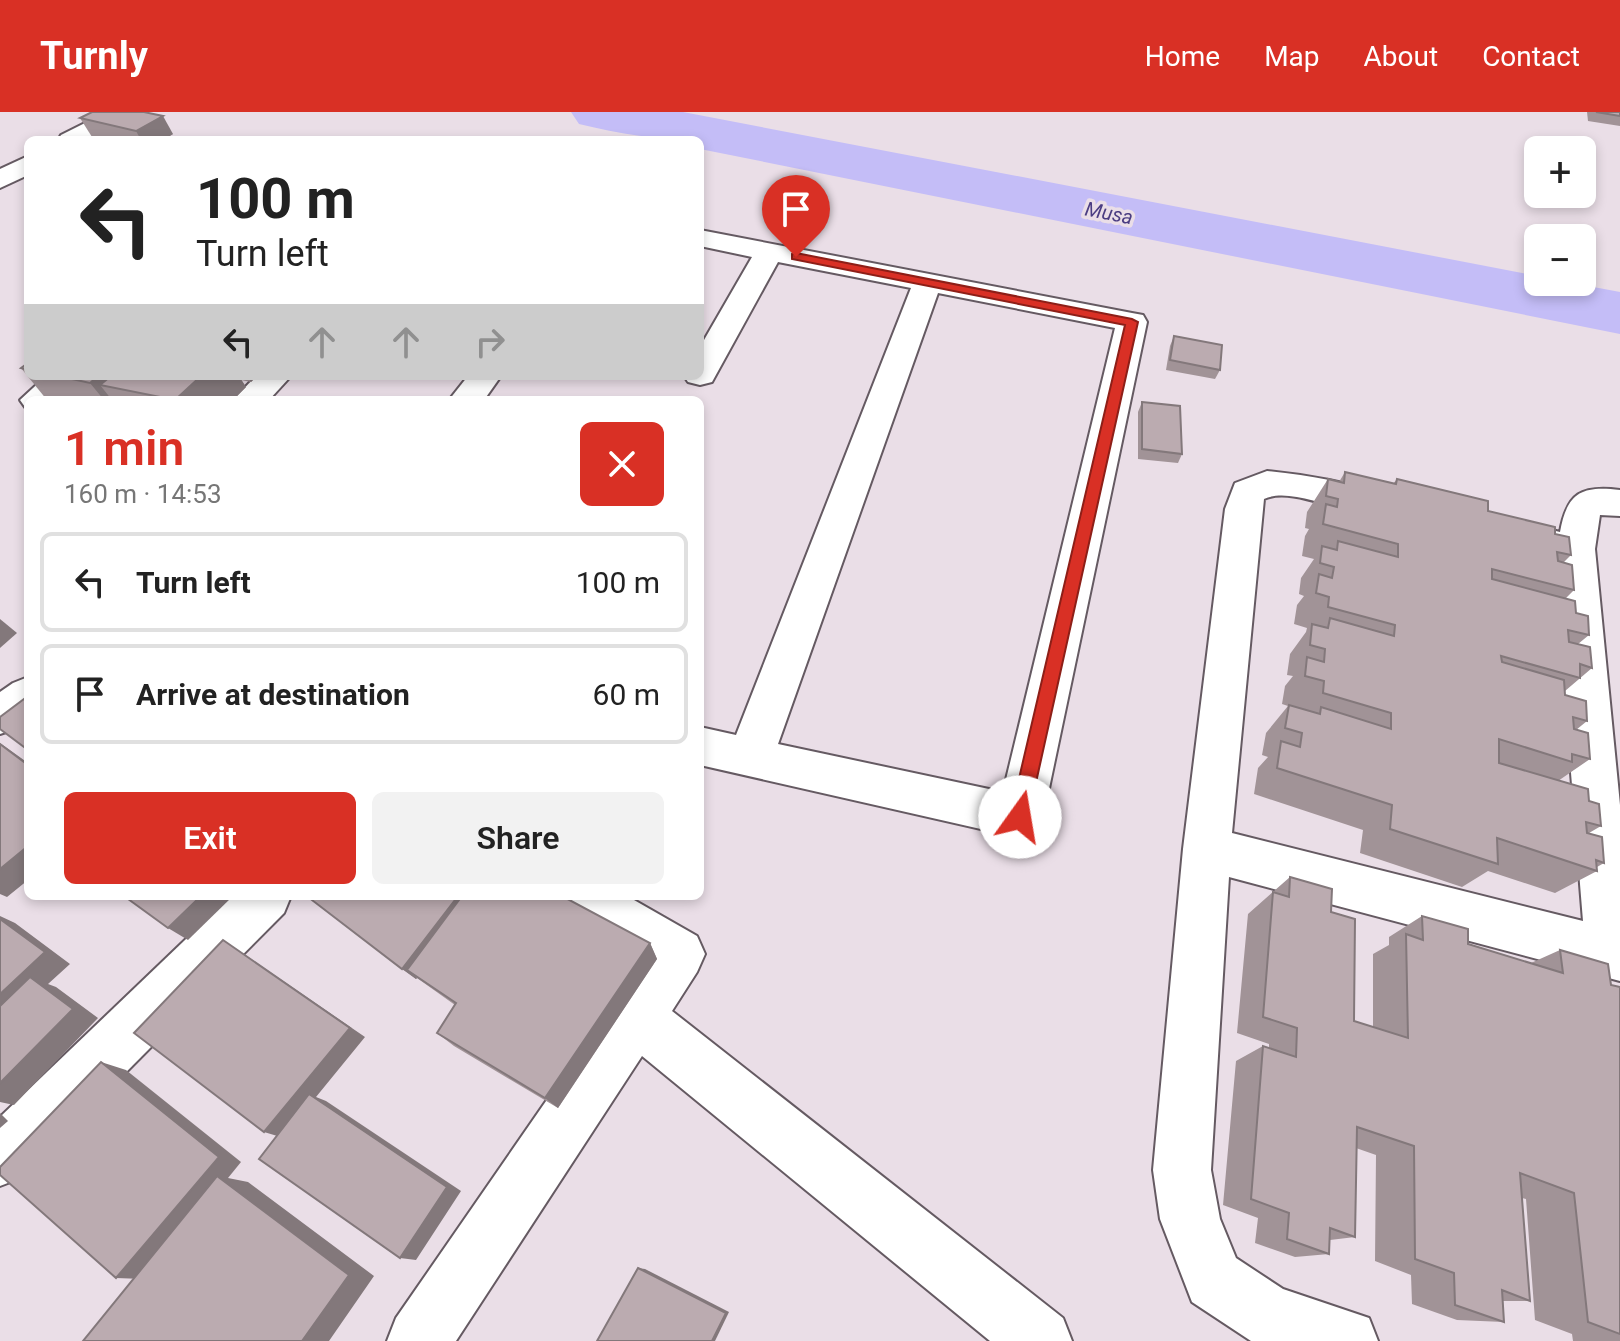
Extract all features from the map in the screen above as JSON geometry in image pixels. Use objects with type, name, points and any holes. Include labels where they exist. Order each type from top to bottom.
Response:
[{"type":"street","points":[[77,136],[105,120]]},
{"type":"street","points":[[0,180],[24,166]]},
{"type":"street","points":[[704,239],[1132,322],[1020,817],[704,747]]},
{"type":"street","points":[[704,368],[770,251]]},
{"type":"street","points":[[750,758],[927,284]]},
{"type":"street","points":[[42,396],[61,380]]},
{"type":"street","points":[[254,396],[271,380]]},
{"type":"street","points":[[469,396],[482,380]]},
{"type":"street","points":[[1346,1341],[1267,1316],[1214,1280],[1190,1219],[1182,1170],[1207,849],[1243,509],[1248,492],[1267,483],[1304,487],[1425,515]]},
{"type":"street","points":[[1207,849],[1615,955],[1602,679],[1576,549],[1583,508],[1599,500],[1620,503]]},
{"type":"street","points":[[1470,525],[1576,549]]},
{"type":"street","points":[[0,716],[24,698]]},
{"type":"street","points":[[0,1157],[262,900]]},
{"type":"street","points":[[419,1341],[679,954],[588,900]]},
{"type":"street","points":[[636,1016],[1040,1341]]},
{"type":"building","points":[[92,112],[144,112],[163,116],[136,131],[80,118]]},
{"type":"building","points":[[1596,112],[1620,112],[1620,116]]},
{"type":"building","points":[[1174,336],[1222,345],[1220,370],[1170,360]]},
{"type":"building","points":[[106,380],[197,380],[179,396],[155,396],[100,385]]},
{"type":"building","points":[[1142,402],[1180,406],[1182,454],[1142,449]]},
{"type":"building","points":[[1345,472],[1396,484],[1397,479],[1488,501],[1488,511],[1555,527],[1555,534],[1569,537],[1571,555],[1557,552],[1558,561],[1572,565],[1574,590],[1492,569],[1492,579],[1575,601],[1576,613],[1588,616],[1589,635],[1568,630],[1569,642],[1590,647],[1592,668],[1580,664],[1580,678],[1501,656],[1502,662],[1564,680],[1565,695],[1586,701],[1587,721],[1573,717],[1574,729],[1588,733],[1590,759],[1572,754],[1572,762],[1499,739],[1499,763],[1588,789],[1589,801],[1599,804],[1601,826],[1586,822],[1587,833],[1602,837],[1604,863],[1596,860],[1597,871],[1497,838],[1498,864],[1390,829],[1392,805],[1277,768],[1281,741],[1300,747],[1302,733],[1285,728],[1289,705],[1320,714],[1321,707],[1391,729],[1391,713],[1323,693],[1324,681],[1305,676],[1307,657],[1324,662],[1325,649],[1310,645],[1312,624],[1328,628],[1330,618],[1394,636],[1395,625],[1328,607],[1329,597],[1316,593],[1319,574],[1332,578],[1334,567],[1320,563],[1322,546],[1337,550],[1338,541],[1398,557],[1398,544],[1323,524],[1326,504],[1337,507],[1338,499],[1326,496],[1328,479],[1344,483]]},
{"type":"building","points":[[24,699],[24,747],[0,729],[0,717]]},
{"type":"building","points":[[0,744],[24,762],[24,849],[0,869]]},
{"type":"building","points":[[1290,877],[1332,889],[1331,912],[1355,919],[1354,1021],[1408,1038],[1406,934],[1423,940],[1422,916],[1468,929],[1468,944],[1563,973],[1560,950],[1608,964],[1611,985],[1620,987],[1620,1334],[1588,1322],[1574,1193],[1520,1173],[1530,1301],[1502,1290],[1504,1322],[1455,1305],[1454,1273],[1415,1259],[1414,1146],[1357,1127],[1355,1237],[1330,1228],[1329,1254],[1287,1239],[1289,1213],[1251,1199],[1263,1046],[1296,1057],[1297,1028],[1263,1017],[1273,892],[1289,897]]},
{"type":"building","points":[[130,900],[197,900],[168,928]]},
{"type":"building","points":[[312,900],[455,900],[402,969]]},
{"type":"building","points":[[459,900],[569,900],[650,943],[545,1098],[437,1033],[456,1003],[407,970]]},
{"type":"building","points":[[0,919],[45,952],[0,994]]},
{"type":"building","points":[[223,940],[350,1028],[264,1132],[134,1033]]},
{"type":"building","points":[[30,977],[73,1009],[0,1083],[0,1006]]},
{"type":"building","points":[[101,1062],[219,1157],[116,1278],[0,1175],[0,1167]]},
{"type":"building","points":[[309,1094],[447,1187],[400,1258],[259,1159]]},
{"type":"building","points":[[217,1176],[349,1275],[302,1341],[83,1341]]},
{"type":"building","points":[[638,1268],[726,1313],[712,1341],[597,1341]]},
{"type":"waterway","name":"Musa","points":[[598,112],[1620,313]]},
{"type":"route","points":[[796,257],[1132,322],[1020,817]]}]
